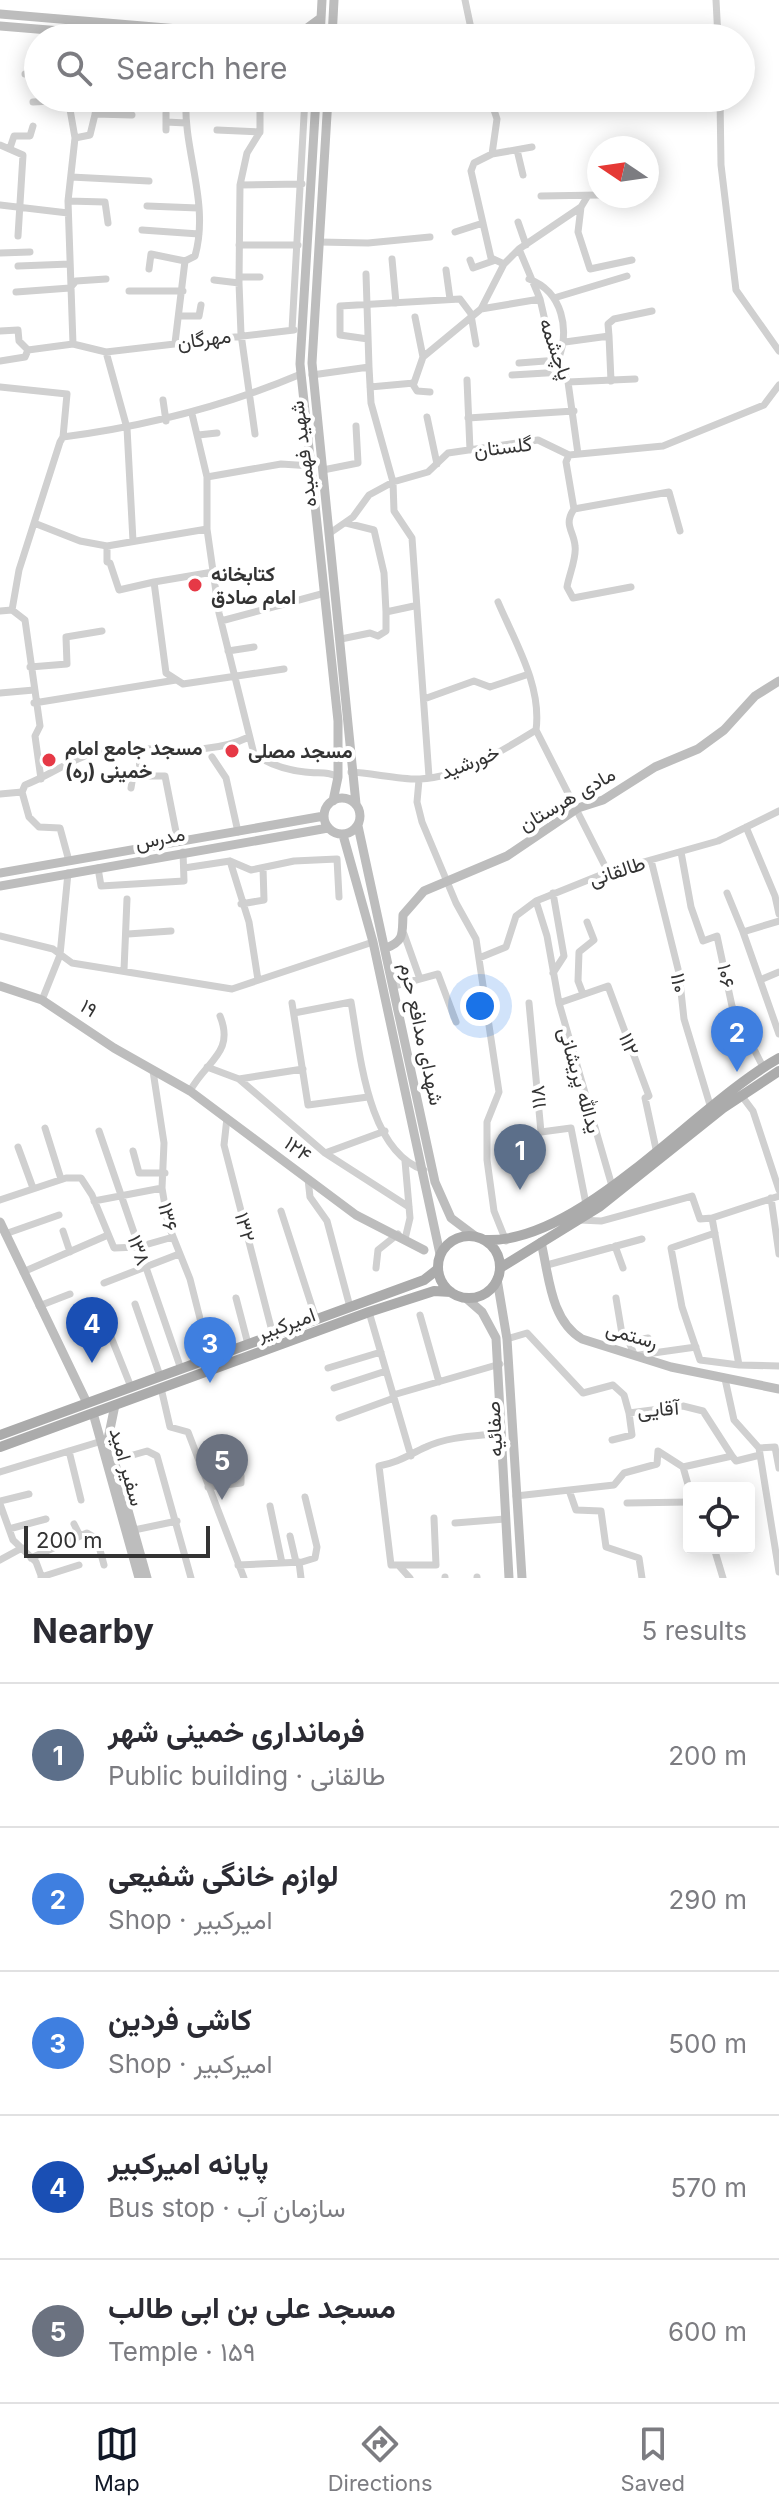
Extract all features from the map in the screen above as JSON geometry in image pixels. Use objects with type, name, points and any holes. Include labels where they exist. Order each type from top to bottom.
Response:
[{"type":"main road","points":[[321,24],[322,0]]},
{"type":"main road","points":[[333,24],[334,0]]},
{"type":"main road","points":[[0,14],[120,24]]},
{"type":"main road","points":[[314,24],[321,18]]},
{"type":"main road","points":[[0,26],[24,29]]},
{"type":"main road","name":"شهید فهمیده","points":[[314,112],[306,184],[305,281],[297,329],[335,693],[338,777],[333,801]]},
{"type":"main road","name":"شهید فهمیده","points":[[327,112],[312,375],[347,692],[351,772],[356,804]]},
{"type":"main road","points":[[306,264],[312,268],[317,264]]},
{"type":"main road","points":[[305,281],[316,281]]},
{"type":"main road","points":[[333,677],[339,679],[345,675]]},
{"type":"main road","name":"مادی هرستان","points":[[404,934],[403,915],[424,891],[507,856],[578,808],[603,800],[655,767],[698,749],[724,730],[755,696],[779,681]]},
{"type":"main road","points":[[335,693],[342,688],[347,692]]},
{"type":"main road","points":[[348,799],[356,804],[360,815],[358,826],[343,835],[328,828],[324,816],[333,801],[348,799]]},
{"type":"main road","name":"مدرس","points":[[0,873],[324,816]]},
{"type":"main road","name":"شهدای مدافع حرم","points":[[358,826],[394,986],[431,1183],[440,1254]]},
{"type":"main road","name":"مدرس","points":[[0,886],[328,828]]},
{"type":"main road","name":"شهدای مدافع حرم","points":[[343,835],[373,942],[424,1170],[451,1218],[480,1238]]},
{"type":"main road","points":[[25,869],[28,880]]},
{"type":"main road","points":[[386,948],[398,944],[404,934]]},
{"type":"main road","name":"۱۹","points":[[0,986],[42,1000],[153,1071]]},
{"type":"main road","points":[[779,1058],[710,1105],[664,1148],[580,1220],[541,1242],[498,1273],[487,1292],[466,1298],[451,1292],[440,1279],[440,1254],[453,1240],[480,1238],[506,1241],[586,1204],[664,1148],[779,1071]]},
{"type":"main road","name":"۱۲۴","points":[[153,1071],[190,1091],[356,1215],[424,1250]]},
{"type":"main road","name":"سفیر امید","points":[[0,1222],[90,1408],[134,1530],[147,1578]]},
{"type":"main road","points":[[480,1238],[496,1252],[498,1273]]},
{"type":"main road","name":"رستمی","points":[[541,1242],[559,1319],[569,1332],[582,1339],[725,1379],[779,1389]]},
{"type":"main road","name":"امیرکبیر","points":[[0,1435],[90,1408],[115,1405],[161,1382],[424,1280],[438,1269]]},
{"type":"main road","name":"صفائیه","points":[[498,1273],[507,1339],[522,1578]]},
{"type":"main road","name":"امیرکبیر","points":[[0,1447],[131,1387],[161,1382],[181,1369],[273,1335],[369,1312],[434,1291],[451,1292]]},
{"type":"main road","name":"صفائیه","points":[[466,1298],[490,1323],[500,1364],[509,1578]]},
{"type":"main road","name":"سفیر امید","points":[[115,1405],[108,1439],[110,1462],[139,1578]]},
{"type":"street","points":[[465,0],[470,24]]},
{"type":"street","points":[[716,0],[717,24]]},
{"type":"street","points":[[70,112],[75,138],[68,201],[73,344]]},
{"type":"street","points":[[149,269],[151,254],[185,261],[195,256],[199,234],[196,171],[186,112]]},
{"type":"street","points":[[255,434],[241,334],[239,245],[240,185],[247,153],[260,132],[260,112]]},
{"type":"street","points":[[297,329],[298,245],[306,184],[305,112]]},
{"type":"street","points":[[492,154],[497,119],[495,112]]},
{"type":"street","points":[[720,112],[721,165],[736,290],[779,351]]},
{"type":"street","points":[[166,113],[166,126],[186,123]]},
{"type":"street","points":[[75,138],[90,135],[95,114],[132,115]]},
{"type":"street","points":[[10,148],[14,136],[30,136],[33,126]]},
{"type":"street","points":[[217,130],[260,132]]},
{"type":"street","points":[[0,145],[23,155],[18,236]]},
{"type":"street","points":[[493,261],[471,171],[474,163],[492,154],[532,147]]},
{"type":"street","points":[[517,150],[523,175]]},
{"type":"street","points":[[71,177],[149,181]]},
{"type":"street","points":[[240,185],[306,184]]},
{"type":"street","points":[[541,196],[587,197],[581,207],[578,232],[590,269],[632,260]]},
{"type":"street","points":[[68,201],[108,204],[108,223]]},
{"type":"street","points":[[0,205],[68,213]]},
{"type":"street","points":[[147,206],[198,208]]},
{"type":"street","points":[[481,309],[504,264],[581,207]]},
{"type":"street","name":"پاچشمه","points":[[518,222],[529,279],[540,299],[558,360],[568,382],[574,411],[574,455],[566,462],[574,509],[569,516],[568,532],[575,546],[567,587],[573,598],[631,587]]},
{"type":"street","points":[[455,232],[483,223]]},
{"type":"street","points":[[142,230],[199,234]]},
{"type":"street","points":[[319,242],[368,243],[430,237]]},
{"type":"street","points":[[239,245],[298,245]]},
{"type":"street","points":[[0,253],[30,252]]},
{"type":"street","points":[[392,259],[396,303]]},
{"type":"street","points":[[470,260],[473,268],[493,261],[504,264]]},
{"type":"street","points":[[175,343],[185,261]]},
{"type":"street","points":[[18,266],[70,264]]},
{"type":"street","points":[[446,270],[450,299]]},
{"type":"street","points":[[366,274],[371,403],[393,482],[394,511],[412,538],[414,606],[429,777]]},
{"type":"street","points":[[554,298],[627,276]]},
{"type":"street","points":[[214,280],[260,277]]},
{"type":"street","points":[[16,292],[70,288],[76,281],[106,279]]},
{"type":"street","points":[[519,363],[558,360],[565,342],[563,315],[554,298],[529,279]]},
{"type":"street","points":[[129,291],[183,291]]},
{"type":"street","points":[[368,339],[343,338],[340,306],[450,299],[461,300],[472,315],[476,344]]},
{"type":"street","points":[[412,383],[423,357],[481,309],[540,299]]},
{"type":"street","points":[[179,316],[199,316],[201,305]]},
{"type":"street","points":[[611,381],[608,324],[614,319],[652,311]]},
{"type":"street","points":[[415,317],[423,357]]},
{"type":"street","name":"مهرگان","points":[[106,352],[297,329]]},
{"type":"street","points":[[0,331],[18,330],[19,341],[28,350]]},
{"type":"street","points":[[565,342],[609,336]]},
{"type":"street","points":[[28,350],[73,344],[106,352],[127,428],[133,541]]},
{"type":"street","points":[[0,361],[25,357],[28,350]]},
{"type":"street","points":[[312,375],[369,367]]},
{"type":"street","points":[[512,375],[563,372]]},
{"type":"street","points":[[63,437],[166,421],[248,396],[301,374]]},
{"type":"street","points":[[568,382],[635,379]]},
{"type":"street","points":[[467,380],[470,450]]},
{"type":"street","points":[[370,387],[412,383]]},
{"type":"street","points":[[412,383],[417,391],[430,392]]},
{"type":"street","name":"گلستان","points":[[330,533],[346,523],[369,495],[393,482],[428,472],[448,453],[538,440],[574,455],[663,446],[764,405],[779,385]]},
{"type":"street","points":[[0,387],[67,394],[63,437],[34,523],[12,610]]},
{"type":"street","points":[[163,400],[166,421]]},
{"type":"street","points":[[468,418],[574,411]]},
{"type":"street","points":[[192,414],[207,477],[207,529],[221,621],[254,754],[269,764],[291,770],[330,773],[338,777]]},
{"type":"street","points":[[427,417],[437,464]]},
{"type":"street","points":[[323,470],[358,463],[356,426]]},
{"type":"street","points":[[198,435],[217,433]]},
{"type":"street","points":[[207,477],[275,464],[312,466]]},
{"type":"street","points":[[574,509],[669,492],[680,531]]},
{"type":"street","points":[[34,523],[80,541],[107,546],[207,529]]},
{"type":"street","points":[[341,639],[370,633],[378,636],[386,631],[384,573],[374,530],[346,523]]},
{"type":"street","points":[[107,546],[107,562],[119,590],[213,572]]},
{"type":"street","points":[[154,582],[166,673],[176,680],[183,684],[284,669]]},
{"type":"street","points":[[221,621],[325,593]]},
{"type":"street","points":[[498,602],[529,674],[539,710],[536,730],[608,872]]},
{"type":"street","points":[[386,612],[414,606]]},
{"type":"street","points":[[0,611],[12,610],[25,620],[34,703],[40,726],[35,736],[41,779]]},
{"type":"street","points":[[30,667],[67,664],[66,637],[102,631]]},
{"type":"street","points":[[228,651],[254,647]]},
{"type":"street","points":[[424,699],[474,681],[490,687],[529,674]]},
{"type":"street","points":[[34,703],[176,680]]},
{"type":"street","points":[[0,693],[34,690]]},
{"type":"street","name":"خورشید","points":[[351,772],[419,780],[499,754],[536,730]]},
{"type":"street","points":[[69,861],[60,828],[39,827],[29,817],[22,792],[25,785],[85,754],[191,750],[234,744],[249,737]]},
{"type":"street","points":[[139,750],[140,776]]},
{"type":"street","points":[[212,757],[226,778],[238,832]]},
{"type":"street","points":[[131,788],[133,776],[165,776],[178,842]]},
{"type":"street","points":[[419,780],[417,802],[422,822],[476,939],[499,1092],[487,1122],[487,1160],[494,1211],[506,1241]]},
{"type":"street","points":[[0,794],[22,792]]},
{"type":"street","name":"طالقانی","points":[[479,958],[506,947],[516,916],[536,901],[608,872],[718,841],[779,811]]},
{"type":"street","points":[[746,827],[775,896],[779,914]]},
{"type":"street","points":[[98,868],[101,886],[184,881],[183,852]]},
{"type":"street","name":"۱۰۶","points":[[681,852],[691,907],[703,941],[717,936],[732,1006],[763,1067]]},
{"type":"street","points":[[184,868],[230,861],[251,870],[294,861],[337,859],[339,897]]},
{"type":"street","name":"۱۱۰","points":[[651,860],[679,973],[684,1019],[710,1105]]},
{"type":"street","points":[[230,861],[249,922],[258,980]]},
{"type":"street","points":[[241,904],[264,900],[263,868]]},
{"type":"street","points":[[42,1000],[60,955],[68,873]]},
{"type":"street","name":"یدالله پریشانی","points":[[553,893],[564,956],[553,973]]},
{"type":"street","points":[[727,893],[779,1034]]},
{"type":"street","points":[[124,970],[128,934],[127,899]]},
{"type":"street","name":"یدالله پریشانی","points":[[536,901],[547,936],[559,1003],[612,1186]]},
{"type":"street","points":[[743,932],[779,921]]},
{"type":"street","points":[[583,994],[578,981],[579,952],[594,940],[587,922]]},
{"type":"street","points":[[128,934],[171,931]]},
{"type":"street","points":[[404,934],[420,979]]},
{"type":"street","points":[[0,936],[53,949],[72,963],[232,989],[373,942]]},
{"type":"street","points":[[760,980],[779,972]]},
{"type":"street","points":[[394,986],[438,974],[456,1022]]},
{"type":"street","name":"۱۱۲","points":[[559,1003],[608,986],[649,1096],[645,1098],[664,1148]]},
{"type":"street","points":[[294,1013],[351,1002],[368,1097],[405,1161],[409,1207],[401,1237],[378,1250],[376,1268]]},
{"type":"street","points":[[292,1003],[308,1105],[368,1097]]},
{"type":"street","name":"۱۱۸","points":[[529,1003],[541,1132],[571,1128],[586,1204]]},
{"type":"street","points":[[190,1091],[224,1045],[227,1034],[220,1016]]},
{"type":"street","name":"۱۲۴","points":[[207,1067],[239,1079],[325,1153],[409,1207]]},
{"type":"street","points":[[239,1079],[303,1069]]},
{"type":"street","name":"۱۳۶","points":[[153,1071],[165,1173],[162,1188],[173,1237],[207,1333],[210,1358]]},
{"type":"street","points":[[741,1095],[753,1111],[776,1195],[779,1254]]},
{"type":"street","name":"۱۳۲","points":[[227,1118],[224,1145],[273,1335]]},
{"type":"street","points":[[45,1128],[61,1179]]},
{"type":"street","name":"۱۳۸","points":[[99,1131],[181,1369]]},
{"type":"street","points":[[325,1153],[385,1131]]},
{"type":"street","points":[[18,1147],[33,1188]]},
{"type":"street","points":[[133,1151],[139,1173],[165,1173]]},
{"type":"street","points":[[405,1161],[424,1170]]},
{"type":"street","points":[[0,1200],[61,1179],[81,1178],[114,1248],[138,1247],[173,1237]]},
{"type":"street","points":[[308,1179],[310,1197],[327,1221],[350,1307]]},
{"type":"street","points":[[94,1201],[162,1188]]},
{"type":"street","points":[[580,1220],[601,1221],[692,1196],[700,1219],[712,1218],[776,1195]]},
{"type":"street","points":[[281,1211],[323,1321]]},
{"type":"street","points":[[5,1234],[59,1215]]},
{"type":"street","points":[[712,1218],[739,1365]]},
{"type":"street","points":[[63,1231],[70,1252]]},
{"type":"street","points":[[715,1233],[671,1248],[682,1307],[700,1360],[779,1366]]},
{"type":"street","points":[[23,1272],[108,1235]]},
{"type":"street","points":[[547,1265],[642,1239]]},
{"type":"street","points":[[615,1246],[623,1268]]},
{"type":"street","points":[[104,1283],[179,1254]]},
{"type":"street","points":[[39,1306],[70,1294]]},
{"type":"street","points":[[236,1298],[248,1344]]},
{"type":"street","points":[[616,1298],[622,1334],[636,1354],[696,1347]]},
{"type":"street","points":[[135,1304],[161,1382],[170,1427],[188,1432],[244,1578]]},
{"type":"street","points":[[369,1312],[411,1456]]},
{"type":"street","points":[[420,1315],[439,1382]]},
{"type":"street","points":[[107,1327],[131,1387]]},
{"type":"street","name":"آقایی","points":[[507,1339],[527,1333],[583,1393],[613,1385],[624,1395],[629,1413],[683,1406],[703,1411],[732,1456]]},
{"type":"street","points":[[629,1342],[648,1338]]},
{"type":"street","points":[[328,1368],[381,1352]]},
{"type":"street","points":[[339,1418],[394,1397],[500,1364]]},
{"type":"street","points":[[334,1388],[386,1371]]},
{"type":"street","points":[[725,1379],[734,1420],[759,1452],[775,1523],[779,1572]]},
{"type":"street","points":[[612,1440],[632,1435],[629,1413]]},
{"type":"street","points":[[434,1518],[436,1565],[391,1565],[379,1466],[411,1456],[426,1446],[502,1433]]},
{"type":"street","points":[[0,1472],[102,1441]]},
{"type":"street","points":[[683,1467],[732,1456],[736,1461],[775,1447],[779,1468]]},
{"type":"street","points":[[69,1451],[81,1500]]},
{"type":"street","points":[[110,1462],[147,1451],[157,1456],[191,1578]]},
{"type":"street","points":[[516,1496],[614,1485],[624,1473],[657,1464],[658,1451],[683,1467],[687,1482]]},
{"type":"street","points":[[208,1487],[241,1483],[241,1476]]},
{"type":"street","points":[[569,1490],[576,1510],[601,1511],[606,1547],[639,1558],[642,1578]]},
{"type":"street","points":[[29,1494],[0,1502],[9,1529],[42,1577],[79,1565]]},
{"type":"street","points":[[238,1565],[298,1562],[315,1558],[317,1547],[305,1497]]},
{"type":"street","points":[[627,1503],[683,1502]]},
{"type":"street","points":[[270,1506],[282,1563]]},
{"type":"street","points":[[9,1529],[46,1519]]},
{"type":"street","points":[[455,1523],[505,1519]]},
{"type":"street","points":[[134,1530],[177,1521]]},
{"type":"street","points":[[74,1524],[80,1536]]},
{"type":"street","points":[[31,1558],[87,1533],[97,1539],[104,1565]]},
{"type":"street","points":[[290,1536],[301,1578]]},
{"type":"street","points":[[0,1560],[22,1548]]},
{"type":"street","points":[[716,1554],[723,1578]]},
{"type":"street","points":[[400,1567],[410,1578]]},
{"type":"place","name":"کتابخانه امام صادق","points":[[195,585]]},
{"type":"place","name":"مسجد مصلی","points":[[232,751]]},
{"type":"place","name":"مسجد جامع امام خمینی (ره)","points":[[49,760]]},
{"type":"place","name":"لوازم خانگی شفیعی","points":[[737,1072]]},
{"type":"place","name":"فرمانداری خمینی شهر","points":[[520,1190]]},
{"type":"place","name":"پایانه امیرکبیر","points":[[92,1363]]},
{"type":"place","name":"کاشی فردین","points":[[210,1383]]},
{"type":"place","name":"مسجد علی بن ابی طالب","points":[[222,1500]]}]
